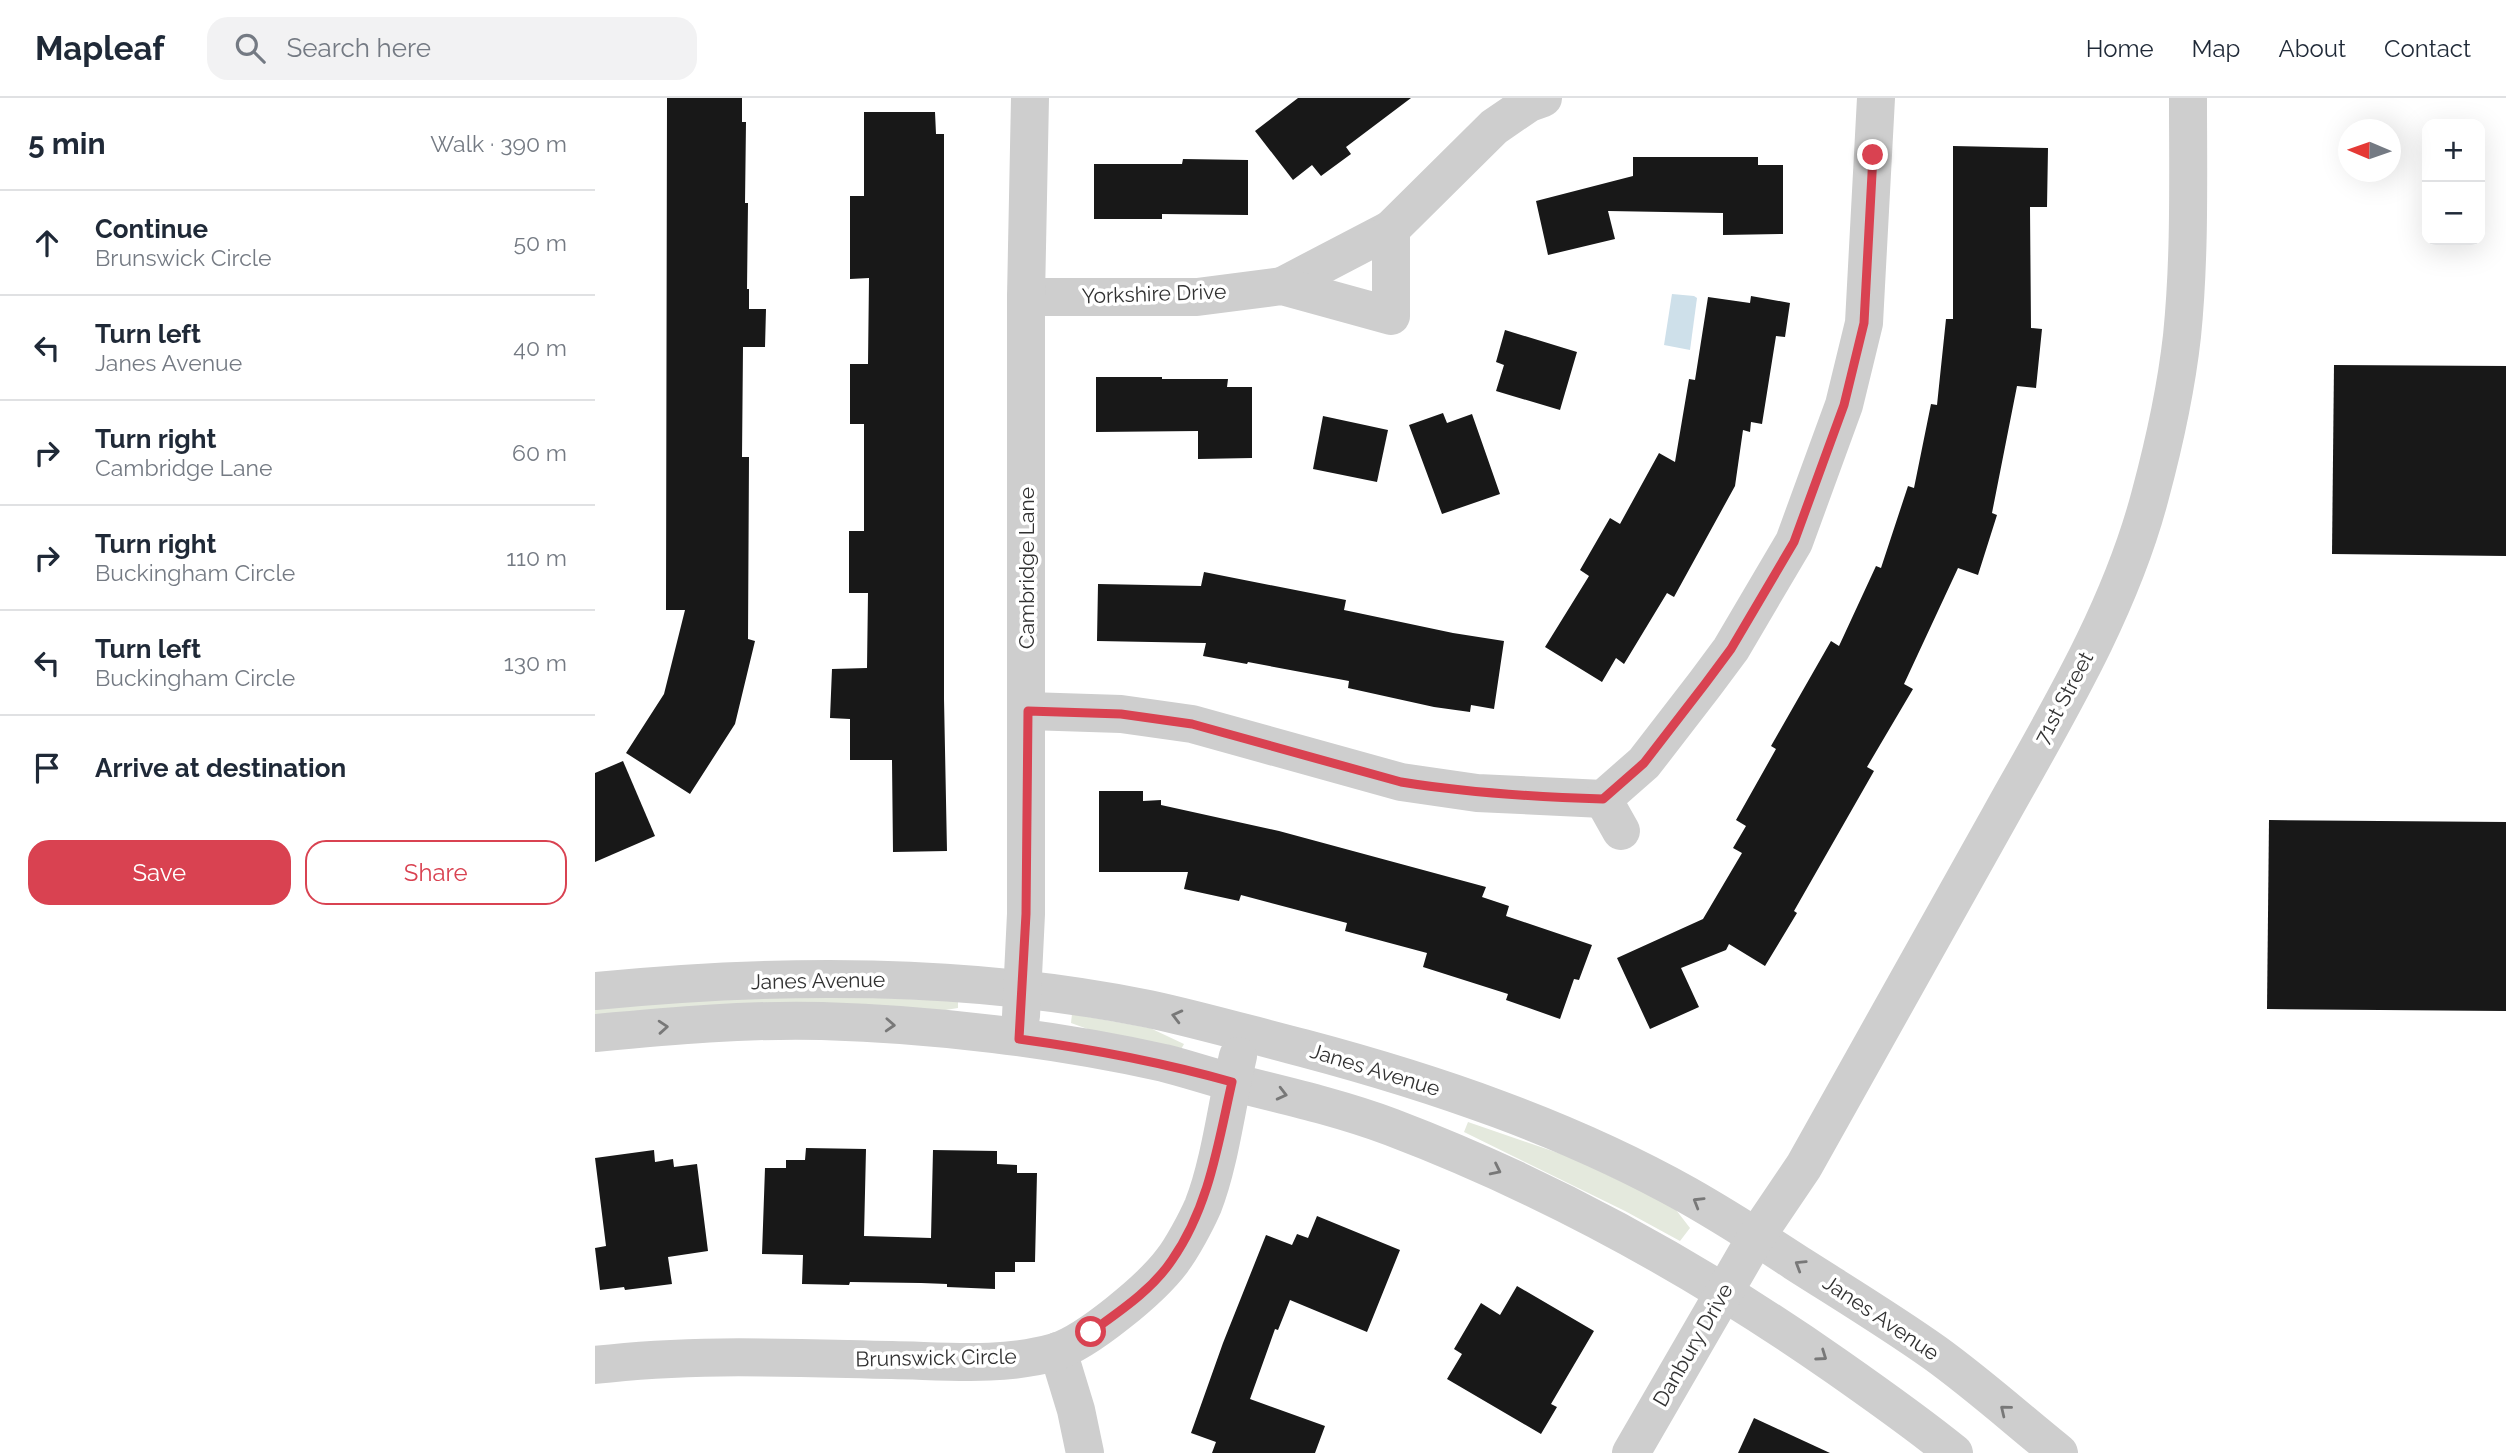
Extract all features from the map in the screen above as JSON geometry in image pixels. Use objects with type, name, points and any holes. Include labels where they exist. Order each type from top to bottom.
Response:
[{"type":"street","name":"Cambridge Lane","points":[[1019,1039],[1026,914],[1026,296],[1030,98]]},
{"type":"street","name":"Yorkshire Drive","points":[[1026,296],[1197,296],[1282,286],[1391,229],[1494,127],[1529,103],[1543,98]]},
{"type":"street","points":[[1028,711],[1121,714],[1192,724],[1401,782],[1612,815],[1644,763],[1731,649],[1794,542],[1844,405],[1864,323],[1875,98]]},
{"type":"street","name":"71st Street","points":[[1756,1237],[1804,1166],[2059,712],[2130,558],[2150,498],[2168,420],[2182,337],[2188,242],[2188,98]]},
{"type":"street","name":"Yorkshire Drive","points":[[1282,286],[1391,316],[1391,229]]},
{"type":"street","name":"Janes Avenue","points":[[595,991],[664,984],[791,979],[953,982],[1150,1009],[1383,1069],[1509,1112],[1635,1168],[1688,1195],[1938,1355],[2059,1453]]},
{"type":"street","name":"Janes Avenue","points":[[595,1033],[662,1026],[821,1021],[923,1026],[1092,1049],[1167,1064],[1387,1125],[1475,1160],[1603,1222],[1724,1291],[1920,1425],[1954,1453]]},
{"type":"street","name":"Brunswick Circle","points":[[595,1365],[641,1359],[719,1357],[1006,1362],[1058,1351],[1091,1332],[1130,1303],[1172,1261],[1202,1206],[1219,1148],[1243,1033]]},
{"type":"street","name":"Danbury Drive","points":[[1631,1453],[1756,1237]]},
{"type":"street","points":[[1058,1351],[1076,1410],[1085,1453]]},
{"type":"shaded area","points":[[832,996],[958,1001],[958,1008],[933,1012],[595,1021],[595,1007],[667,1001]]},
{"type":"shaded area","points":[[1072,1014],[1150,1028],[1184,1044],[1180,1051],[1096,1032],[1071,1023]]},
{"type":"shaded area","points":[[1468,1122],[1570,1157],[1673,1206],[1690,1228],[1680,1241],[1464,1132]]},
{"type":"water","points":[[1672,294],[1697,298],[1690,350],[1664,345]]},
{"type":"building","points":[[667,98],[742,98],[742,122],[746,122],[745,203],[748,203],[749,309],[766,309],[765,347],[743,347],[742,457],[749,457],[748,639],[755,641],[735,724],[690,794],[626,753],[664,694],[685,610],[666,610]]},
{"type":"building","points":[[1298,98],[1411,98],[1346,147],[1351,154],[1321,176],[1312,165],[1293,180],[1255,131]]},
{"type":"building","points":[[864,112],[935,112],[936,134],[944,134],[944,699],[947,851],[893,852],[892,760],[850,760],[850,719],[830,718],[832,669],[867,668],[868,593],[849,593],[849,531],[864,531],[864,424],[850,424],[850,364],[868,364],[869,278],[850,279],[850,196],[864,196]]},
{"type":"building","points":[[1953,146],[2048,148],[2047,207],[2030,207],[2031,328],[2042,329],[2036,388],[2017,386],[1992,513],[1997,515],[1978,575],[1958,568],[1904,684],[1913,689],[1867,767],[1874,771],[1765,966],[1729,944],[1726,950],[1681,968],[1699,1007],[1650,1029],[1617,958],[1703,919],[1742,853],[1733,848],[1746,826],[1736,820],[1776,749],[1771,746],[1831,641],[1839,646],[1876,566],[1881,568],[1908,486],[1914,488],[1931,404],[1937,405],[1946,319],[1953,319]]},
{"type":"building","points":[[1633,157],[1758,157],[1758,165],[1783,165],[1783,234],[1723,235],[1723,213],[1608,211],[1615,239],[1548,255],[1536,201],[1633,176]]},
{"type":"building","points":[[1183,159],[1248,160],[1248,215],[1162,214],[1162,219],[1094,219],[1094,164],[1182,164]]},
{"type":"building","points":[[1751,296],[1790,303],[1785,337],[1776,336],[1762,424],[1751,422],[1750,432],[1743,430],[1735,486],[1674,597],[1667,593],[1624,664],[1616,658],[1602,682],[1545,647],[1589,576],[1580,570],[1610,518],[1620,524],[1659,453],[1675,462],[1689,379],[1695,380],[1708,297],[1750,303]]},
{"type":"building","points":[[1505,330],[1577,352],[1560,410],[1496,391],[1504,365],[1496,362]]},
{"type":"building","points":[[2334,365],[2506,366],[2506,556],[2332,554]]},
{"type":"building","points":[[1096,377],[1228,379],[1227,387],[1252,387],[1252,458],[1198,459],[1198,431],[1096,432]]},
{"type":"building","points":[[1443,413],[1447,423],[1472,414],[1500,494],[1442,514],[1409,425]]},
{"type":"building","points":[[1323,416],[1388,430],[1377,482],[1313,469]]},
{"type":"building","points":[[1204,572],[1346,600],[1344,610],[1504,641],[1494,709],[1471,705],[1470,712],[1434,707],[1348,688],[1349,681],[1203,656],[1206,643],[1097,641],[1098,584],[1201,586]]},
{"type":"building","points":[[623,761],[655,836],[595,862],[595,773]]},
{"type":"building","points":[[1099,791],[1143,791],[1143,801],[1161,800],[1161,805],[1279,831],[1486,887],[1482,897],[1509,906],[1506,916],[1592,945],[1579,980],[1574,979],[1560,1019],[1506,1000],[1508,994],[1423,967],[1427,953],[1345,931],[1347,923],[1241,895],[1239,901],[1184,889],[1188,872],[1099,872]]},
{"type":"building","points":[[2269,820],[2506,822],[2506,1011],[2267,1009]]},
{"type":"building","points":[[806,1148],[866,1149],[864,1236],[931,1238],[933,1150],[997,1151],[997,1164],[1017,1165],[1017,1173],[1037,1173],[1035,1262],[1015,1262],[1015,1272],[995,1272],[995,1289],[921,1283],[802,1284],[803,1255],[762,1254],[765,1168],[786,1168],[786,1160],[805,1160]]},
{"type":"building","points":[[654,1150],[655,1162],[673,1159],[674,1167],[697,1164],[708,1251],[668,1257],[672,1284],[600,1290],[595,1248],[606,1246],[595,1158]]},
{"type":"building","points":[[1317,1216],[1400,1250],[1367,1332],[1290,1300],[1278,1330],[1275,1329],[1250,1399],[1325,1426],[1315,1453],[1212,1453],[1216,1442],[1191,1433],[1266,1235],[1292,1245],[1297,1234],[1308,1238]]},
{"type":"building","points":[[1517,1286],[1594,1331],[1551,1404],[1557,1407],[1541,1434],[1447,1379],[1462,1354],[1454,1349],[1481,1303],[1500,1315]]},
{"type":"building","points":[[1754,1418],[1830,1453],[1738,1453]]},
{"type":"route","points":[[1091,1332],[1130,1303],[1172,1261],[1202,1206],[1219,1148],[1232,1082],[1167,1064],[1092,1049],[1019,1039],[1026,914],[1028,711],[1121,714],[1192,724],[1401,782],[1430,787],[1534,797],[1603,799],[1644,763],[1672,730],[1731,649],[1794,542],[1844,405],[1864,323],[1873,155]]}]
